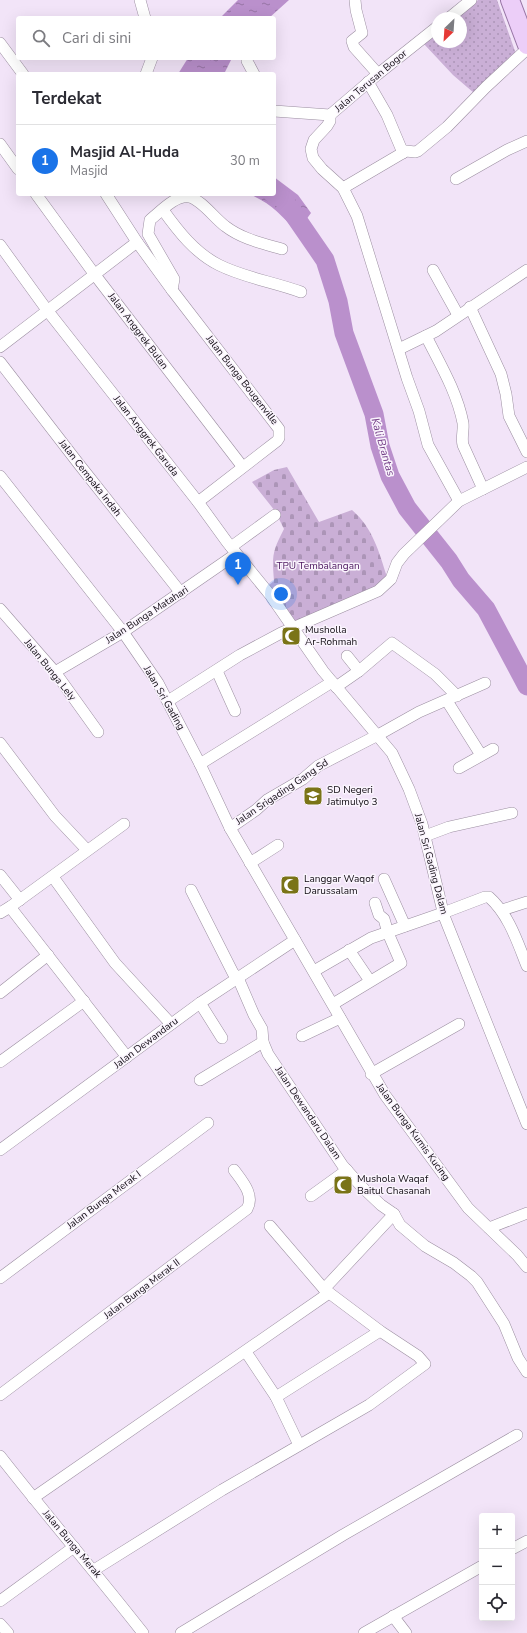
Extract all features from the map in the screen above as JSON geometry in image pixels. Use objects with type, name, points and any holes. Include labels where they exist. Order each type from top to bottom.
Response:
[{"type":"main road","points":[[510,0],[527,44]]},
{"type":"street","points":[[140,0],[144,16]]},
{"type":"street","points":[[355,0],[362,33],[352,41],[354,47],[378,74]]},
{"type":"street","points":[[456,12],[471,0]]},
{"type":"street","name":"Jalan Terusan Bogor","points":[[276,111],[330,115],[368,82],[431,32]]},
{"type":"street","points":[[0,43],[22,72]]},
{"type":"street","points":[[343,188],[407,150],[417,152],[447,127],[527,44]]},
{"type":"street","points":[[8,54],[16,49]]},
{"type":"street","points":[[147,72],[151,60]]},
{"type":"street","points":[[247,61],[253,72]]},
{"type":"street","points":[[368,82],[391,122],[404,152]]},
{"type":"street","points":[[330,115],[328,126],[314,140],[311,149],[313,158],[322,169],[343,188],[357,216],[407,378],[419,411],[428,445],[459,501]]},
{"type":"street","points":[[456,179],[527,141]]},
{"type":"street","points":[[0,144],[16,166]]},
{"type":"street","name":"Jalan Anggrek Bulan","points":[[37,196],[95,275],[242,466]]},
{"type":"street","name":"Jalan Bunga Bougenville","points":[[107,196],[137,242],[172,290],[279,429],[279,438],[277,441],[242,466],[198,502]]},
{"type":"street","points":[[172,290],[174,279],[148,234],[150,220],[178,198],[189,197],[202,205],[224,226],[237,234],[257,243],[282,249]]},
{"type":"street","points":[[163,210],[178,232],[198,251],[219,265],[237,273],[301,292]]},
{"type":"street","points":[[0,347],[137,242]]},
{"type":"street","name":"Jalan Anggrek Garuda","points":[[0,245],[48,310],[198,502],[234,551],[271,596],[292,627]]},
{"type":"street","points":[[433,270],[458,315]]},
{"type":"street","points":[[399,349],[426,336],[527,270]]},
{"type":"street","points":[[470,307],[501,374],[509,416],[527,452]]},
{"type":"street","points":[[426,336],[451,385],[459,405],[464,426],[461,437],[463,445],[483,489]]},
{"type":"street","name":"Jalan Cempaka Indah","points":[[0,362],[181,593]]},
{"type":"street","points":[[168,701],[240,656],[292,627],[378,591],[391,578],[397,563],[459,501],[527,467]]},
{"type":"street","name":"Jalan Sri Gading","points":[[0,476],[123,632],[158,683],[200,764],[230,828],[295,940]]},
{"type":"street","name":"Jalan Bunga Matahari","points":[[55,672],[123,632],[181,593],[234,551],[275,515]]},
{"type":"street","name":"Jalan Bunga Lely","points":[[1,614],[55,672],[98,732]]},
{"type":"street","name":"Jalan Sri Gading Dalam","points":[[292,627],[334,685],[392,753],[398,765],[416,807],[425,836],[443,913],[527,1124]]},
{"type":"street","points":[[200,764],[359,671],[392,643],[436,674],[452,698],[481,755]]},
{"type":"street","points":[[347,656],[359,671]]},
{"type":"street","points":[[217,671],[235,711]]},
{"type":"street","name":"Jalan Srigading Gang Sd","points":[[230,828],[256,810],[267,800],[303,779],[318,766],[419,712],[485,683]]},
{"type":"street","points":[[0,744],[55,816],[87,850]]},
{"type":"street","points":[[459,768],[493,749]]},
{"type":"street","points":[[425,836],[449,828],[512,813]]},
{"type":"street","points":[[0,913],[53,877],[87,850],[124,824]]},
{"type":"street","points":[[250,863],[278,845]]},
{"type":"street","points":[[0,875],[20,900]]},
{"type":"street","points":[[53,877],[115,963],[171,1024]]},
{"type":"street","points":[[384,879],[405,926]]},
{"type":"street","name":"Jalan Dewandaru Dalam","points":[[190,890],[233,973],[238,978],[262,1029],[263,1042],[268,1054],[346,1170],[370,1195],[394,1214],[400,1225],[425,1246],[454,1263],[477,1282],[504,1324],[518,1358],[527,1372]]},
{"type":"street","points":[[314,971],[371,938],[485,897],[489,897],[502,910],[511,926],[527,966]]},
{"type":"street","points":[[502,910],[527,902]]},
{"type":"street","points":[[333,1004],[401,963],[388,933],[384,919],[379,915],[375,903]]},
{"type":"street","points":[[10,907],[127,1057]]},
{"type":"street","name":"Jalan Bunga Kumis Kucing","points":[[295,940],[333,1004],[371,1074],[397,1113],[468,1208],[517,1255],[527,1267]]},
{"type":"street","name":"Jalan Dewandaru","points":[[0,1150],[200,1003],[295,940]]},
{"type":"street","points":[[349,950],[370,982]]},
{"type":"street","points":[[0,993],[48,955]]},
{"type":"street","points":[[0,1062],[84,1001]]},
{"type":"street","points":[[200,1003],[222,1038]]},
{"type":"street","points":[[302,1036],[340,1018]]},
{"type":"street","points":[[371,1074],[459,1024]]},
{"type":"street","points":[[200,1080],[263,1042]]},
{"type":"street","name":"Jalan Bunga Merak I","points":[[0,1278],[208,1122]]},
{"type":"street","name":"Jalan Bunga Merak II","points":[[0,1395],[247,1209],[249,1206],[249,1193],[234,1170]]},
{"type":"street","points":[[311,1196],[346,1170]]},
{"type":"street","points":[[489,1228],[527,1213]]},
{"type":"street","points":[[33,1498],[246,1352],[327,1291],[394,1214]]},
{"type":"street","points":[[94,1570],[222,1490],[369,1405],[424,1366],[424,1363],[418,1356],[380,1331],[327,1291],[270,1226]]},
{"type":"street","points":[[276,1397],[380,1331]]},
{"type":"street","points":[[246,1352],[276,1397],[299,1445]]},
{"type":"street","points":[[181,1633],[337,1539],[517,1435]]},
{"type":"street","name":"Jalan Bunga Merak","points":[[0,1456],[33,1498],[94,1570],[143,1633]]},
{"type":"street","points":[[515,1547],[527,1541]]},
{"type":"street","points":[[0,1601],[74,1547]]},
{"type":"street","points":[[364,1633],[479,1568]]},
{"type":"street","points":[[393,1616],[406,1633]]},
{"type":"street","points":[[0,1624],[8,1633]]},
{"type":"green space","points":[[478,0],[497,0],[516,54],[474,93],[453,75],[424,44],[431,39],[431,48],[467,48],[467,12],[463,12]]},
{"type":"green space","name":"TPU Tembalangan","points":[[287,467],[319,522],[352,510],[359,517],[374,541],[387,577],[383,583],[295,623],[268,586],[274,581],[274,554],[277,543],[284,529],[275,511],[252,482],[274,470]]},
{"type":"water","points":[[238,0],[289,0],[271,16],[222,16]]},
{"type":"water","points":[[187,60],[231,60],[225,72],[179,72]]},
{"type":"water","points":[[276,178],[298,195],[311,213],[297,232],[270,205],[253,196],[276,196]]},
{"type":"waterway","name":"Kali Brantas","points":[[276,196],[283,199],[325,260],[338,301],[344,333],[374,414],[380,446],[390,476],[407,508],[449,561],[461,580],[486,609],[527,686]]},
{"type":"place","name":"Masjid Al-Huda","points":[[238,585]]},
{"type":"place","name":"Musholla Ar-Rohmah","points":[[291,636]]},
{"type":"place","name":"SD Negeri Jatimulyo 3","points":[[313,796]]},
{"type":"place","name":"Langgar Waqof Darussalam","points":[[290,885]]},
{"type":"place","name":"Mushola Waqaf Baitul Chasanah","points":[[343,1185]]}]
